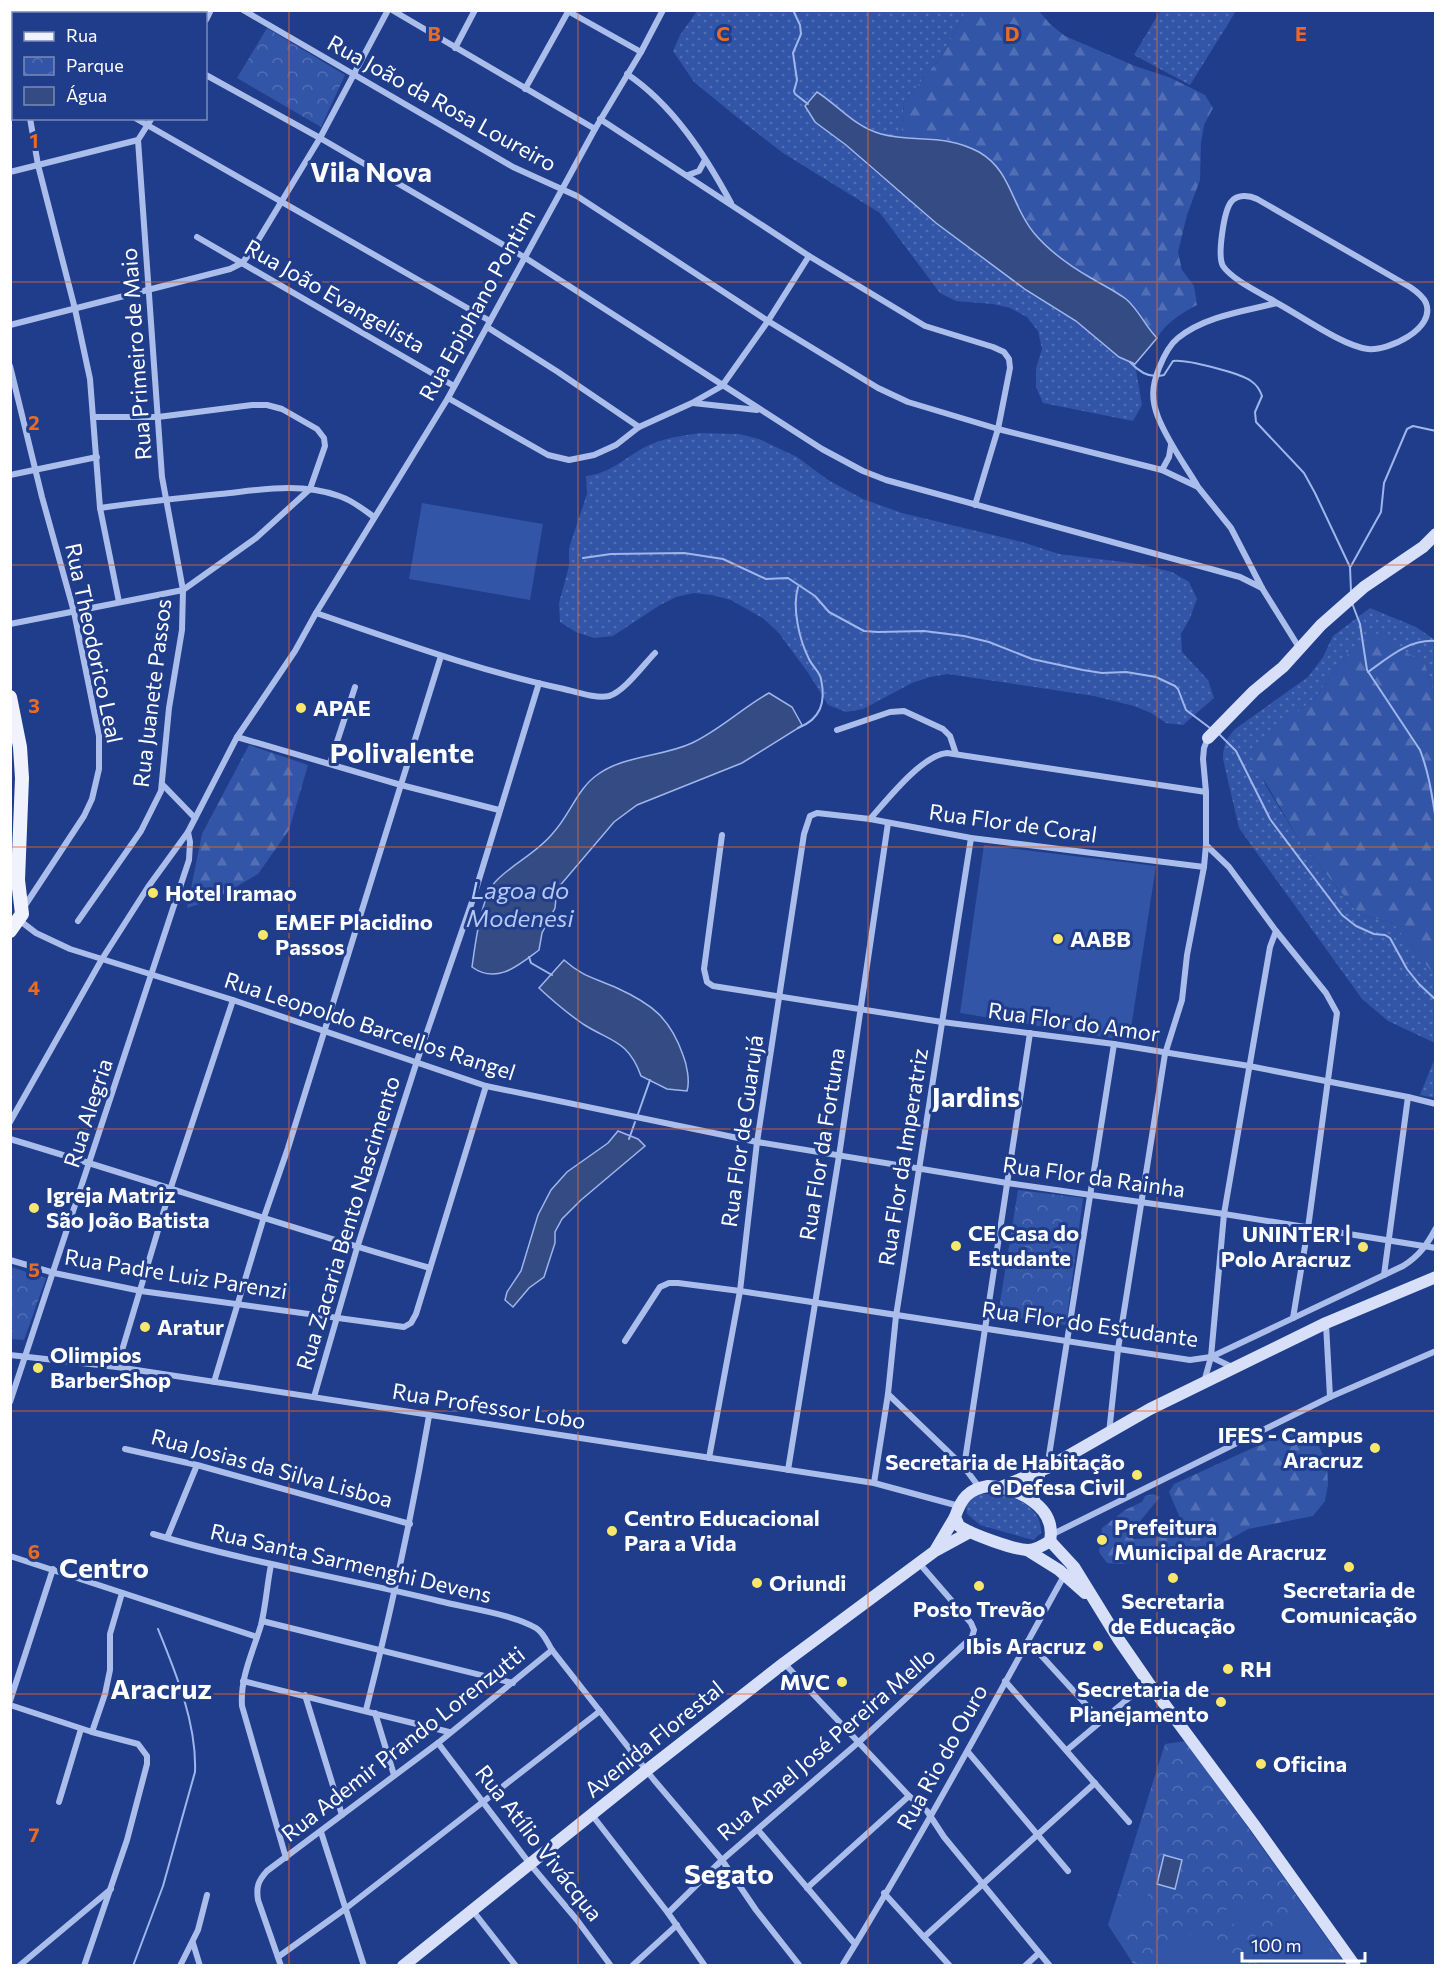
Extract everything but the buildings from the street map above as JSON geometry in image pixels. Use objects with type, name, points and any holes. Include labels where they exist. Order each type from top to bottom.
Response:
[{"type":"main road","points":[[1208,738],[1300,649],[1320,625],[1364,587],[1423,547],[1436,534]]},
{"type":"main road","points":[[10,697],[20,747],[22,778],[18,880],[14,886],[16,915]]},
{"type":"main road","points":[[935,1551],[964,1496],[970,1491],[979,1487],[1001,1487],[1044,1469],[1150,1409],[1204,1382],[1326,1323],[1436,1277]]},
{"type":"main road","points":[[1034,1501],[1044,1469]]},
{"type":"main road","points":[[1001,1487],[1034,1501],[1043,1509],[1047,1517],[1050,1538],[1069,1571],[1096,1604],[1148,1682],[1355,1965]]},
{"type":"main road","points":[[957,1511],[959,1526],[970,1532],[1027,1550],[1069,1571]]},
{"type":"main road","name":"Avenida Florestal","points":[[409,1964],[647,1770],[784,1663],[935,1551],[970,1532]]},
{"type":"main road","points":[[1027,1550],[1036,1548],[1050,1538]]},
{"type":"street","points":[[97,10],[104,12]]},
{"type":"street","name":"Rua João da Rosa Loureiro","points":[[243,10],[513,167],[593,206],[768,321],[878,388],[908,402],[998,429],[1162,470],[1198,487]]},
{"type":"street","points":[[10,325],[230,270],[242,263],[251,252],[320,138],[390,10],[594,129]]},
{"type":"street","points":[[455,48],[475,10]]},
{"type":"street","name":"Rua Epiphano Pontim","points":[[10,1122],[102,959],[148,887],[188,832],[237,737],[295,651],[448,398],[594,129],[641,52],[663,10]]},
{"type":"street","points":[[525,89],[568,11],[641,52]]},
{"type":"street","points":[[627,74],[659,99],[705,160],[731,203]]},
{"type":"street","points":[[207,76],[320,138],[524,257],[722,386],[822,449],[862,471],[975,506],[1240,577],[1262,588]]},
{"type":"street","points":[[600,119],[809,255],[925,326],[1004,352],[1009,359],[1010,368],[998,429],[975,506]]},
{"type":"street","points":[[30,120],[38,165],[75,309],[90,379],[100,508],[119,602]]},
{"type":"street","points":[[138,120],[489,324],[639,427]]},
{"type":"street","points":[[10,172],[138,140],[151,120]]},
{"type":"street","name":"Rua Primeiro de Maio","points":[[138,140],[165,499],[183,590]]},
{"type":"street","points":[[688,176],[699,171],[705,160]]},
{"type":"street","points":[[1277,303],[1230,273],[1222,265],[1219,254],[1221,241],[1230,203],[1236,197],[1257,198],[1410,286],[1421,295],[1427,310],[1423,324],[1411,335],[1377,349],[1366,349],[1348,343],[1277,303],[1196,326],[1176,339],[1162,359],[1153,383],[1153,396],[1158,415],[1171,445],[1198,487],[1231,528],[1262,588],[1300,649]]},
{"type":"street","name":"Rua João Evangelista","points":[[197,237],[454,386]]},
{"type":"street","points":[[448,398],[548,455],[569,460],[594,455],[616,445],[639,427],[692,403],[722,386],[768,321],[809,255]]},
{"type":"street","name":"Rua Theodorico Leal","points":[[10,366],[35,470],[74,612],[99,736],[99,769],[92,799],[84,816],[16,915]]},
{"type":"street","points":[[692,403],[761,410]]},
{"type":"street","points":[[94,417],[158,417],[252,405],[267,405],[282,409],[317,429],[324,438],[325,446],[310,489]]},
{"type":"street","points":[[1162,470],[1169,457],[1171,445]]},
{"type":"street","points":[[10,475],[97,457]]},
{"type":"street","points":[[100,508],[262,488],[310,489],[351,501],[374,517]]},
{"type":"street","name":"Rua Juanete Passos","points":[[10,624],[183,590],[256,538],[310,489]]},
{"type":"street","name":"Rua Juanete Passos","points":[[78,921],[141,831],[163,785],[169,708],[182,630],[183,590]]},
{"type":"street","points":[[316,613],[441,656],[539,683],[591,694],[609,696],[624,685],[655,653]]},
{"type":"street","points":[[214,1382],[441,656]]},
{"type":"street","name":"Rua Zacaria Bento Nascimento","points":[[314,1396],[357,1248],[417,1061],[473,899],[539,683]]},
{"type":"street","points":[[330,763],[356,687]]},
{"type":"street","points":[[837,730],[890,712],[904,711],[943,729],[950,736],[957,754]]},
{"type":"street","points":[[237,737],[499,810]]},
{"type":"street","points":[[1109,1434],[1118,1349],[1165,1054],[1182,1000],[1187,956],[1204,867],[1206,792],[1203,759],[1208,738]]},
{"type":"street","points":[[870,819],[894,792],[930,759],[939,754],[957,754],[1206,792]]},
{"type":"street","points":[[163,785],[195,818]]},
{"type":"street","name":"Rua Flor de Coral","points":[[817,813],[870,819],[971,838],[1204,867]]},
{"type":"street","name":"Rua Flor de Guarujá","points":[[710,1458],[740,1291],[757,1142],[804,834],[810,816],[817,813]]},
{"type":"street","name":"Rua Flor da Fortuna","points":[[788,1470],[862,1008],[888,823]]},
{"type":"street","name":"Rua Alegria","points":[[10,1402],[189,860],[188,832]]},
{"type":"street","name":"Rua Flor do Amor","points":[[722,835],[704,969],[707,982],[718,987],[942,1022],[1114,1044],[1328,1080],[1436,1104]]},
{"type":"street","name":"Rua Flor da Imperatriz","points":[[874,1483],[888,1394],[896,1316],[971,838]]},
{"type":"street","points":[[1206,845],[1229,867],[1326,993],[1337,1013],[1308,1228],[1293,1318]]},
{"type":"street","name":"Rua Leopoldo Barcellos Rangel","points":[[16,915],[47,939],[93,956],[233,1000],[486,1086],[757,1142]]},
{"type":"street","points":[[1204,1382],[1211,1357],[1224,1214],[1270,947],[1276,931]]},
{"type":"street","points":[[117,1367],[171,1187],[233,1000]]},
{"type":"street","points":[[964,1467],[1030,1033]]},
{"type":"street","points":[[1044,1469],[1068,1342],[1114,1044]]},
{"type":"street","name":"Rua Padre Luiz Parenzi","points":[[10,1260],[54,1273],[141,1291],[404,1327],[411,1323],[430,1268],[486,1086]]},
{"type":"street","points":[[1384,1275],[1408,1096]]},
{"type":"street","points":[[10,1138],[171,1187],[357,1248],[430,1268]]},
{"type":"street","name":"Rua Flor da Rainha","points":[[757,1142],[1007,1183],[1224,1214],[1436,1248]]},
{"type":"street","name":"Rua Flor do Estudante","points":[[625,1341],[656,1292],[664,1285],[678,1283],[1190,1360],[1211,1357],[1384,1275],[1415,1258],[1425,1247],[1436,1228]]},
{"type":"street","points":[[1326,1323],[1330,1397]]},
{"type":"street","points":[[1050,1538],[1330,1397],[1436,1351]]},
{"type":"street","name":"Rua Professor Lobo","points":[[10,1355],[117,1367],[314,1396],[429,1416],[874,1483],[957,1511]]},
{"type":"street","points":[[1211,1357],[1236,1368]]},
{"type":"street","points":[[888,1394],[964,1467],[979,1487]]},
{"type":"street","points":[[366,1710],[396,1591],[429,1416]]},
{"type":"street","name":"Rua Josias da Silva Lisboa","points":[[125,1449],[197,1466],[410,1524]]},
{"type":"street","points":[[167,1538],[197,1466]]},
{"type":"street","name":"Rua Santa Sarmenghi Devens","points":[[153,1534],[271,1564],[510,1618],[540,1631]]},
{"type":"street","points":[[10,1556],[257,1637]]},
{"type":"street","name":"Rua Anael José Pereira Mello","points":[[668,1913],[722,1860],[860,1741],[967,1643],[974,1630],[971,1623],[918,1563]]},
{"type":"street","points":[[271,1564],[261,1621],[243,1681],[243,1706],[286,1858]]},
{"type":"street","points":[[53,1569],[10,1703],[81,1729],[138,1744],[147,1756],[147,1764],[127,1840],[84,1965]]},
{"type":"street","name":"Rua Rio do Ouro","points":[[842,1965],[968,1752],[1005,1681],[1069,1571]]},
{"type":"street","points":[[92,1732],[105,1694],[110,1670],[110,1634],[123,1593]]},
{"type":"street","points":[[261,1621],[513,1683]]},
{"type":"street","name":"Rua Ademir Prando Lorenzutti","points":[[281,1965],[258,1900],[259,1879],[438,1743],[552,1650],[540,1631]]},
{"type":"street","points":[[1028,1641],[1101,1721]]},
{"type":"street","points":[[552,1650],[722,1860],[756,1910],[800,1965]]},
{"type":"street","points":[[784,1663],[860,1741],[909,1796],[923,1806],[944,1837],[1050,1965]]},
{"type":"street","points":[[243,1681],[449,1732]]},
{"type":"street","points":[[1005,1681],[1129,1822]]},
{"type":"street","points":[[1067,1750],[1148,1682]]},
{"type":"street","points":[[305,1695],[342,1815]]},
{"type":"street","points":[[278,1957],[345,1909],[600,1711]]},
{"type":"street","points":[[375,1713],[394,1775]]},
{"type":"street","points":[[59,1802],[81,1729]]},
{"type":"street","name":"Rua Atílio Vivácqua","points":[[438,1743],[530,1864],[611,1965]]},
{"type":"street","points":[[968,1752],[1036,1836],[1068,1871]]},
{"type":"street","points":[[924,1937],[1095,1783]]},
{"type":"street","points":[[807,1888],[909,1796]]},
{"type":"street","points":[[592,1815],[705,1965]]},
{"type":"street","points":[[758,1830],[855,1944]]},
{"type":"street","points":[[321,1832],[364,1965]]},
{"type":"street","points":[[19,1965],[111,1888]]},
{"type":"street","points":[[884,1893],[950,1965]]},
{"type":"street","points":[[180,1965],[193,1943],[207,1895]]},
{"type":"street","points":[[473,1911],[516,1965]]},
{"type":"street","points":[[632,1965],[676,1925]]},
{"type":"street","points":[[193,1943],[200,1965]]},
{"type":"street","points":[[1025,1965],[1039,1953]]},
{"type":"green space","points":[[697,11],[966,11],[941,57],[904,102],[901,137],[883,135],[863,128],[848,116],[805,106],[815,122],[981,257],[1026,290],[1076,321],[1119,357],[1135,364],[1142,405],[1133,421],[1043,403],[1036,387],[1036,368],[1042,349],[1038,331],[1027,317],[1010,308],[956,301],[940,293],[880,213],[783,153],[694,82],[673,51],[680,35]]},
{"type":"green space","points":[[966,11],[1039,11],[1065,36],[1135,66],[1171,78],[1205,95],[1213,108],[1204,125],[1200,180],[1187,215],[1178,252],[1182,270],[1194,286],[1197,305],[1174,319],[1157,338],[1148,329],[1140,313],[1108,288],[1043,245],[1020,213],[1006,178],[978,152],[942,139],[901,137],[904,102],[941,57]]},
{"type":"green space","points":[[1160,11],[1236,11],[1190,85],[1134,55]]},
{"type":"green space","points":[[267,28],[345,75],[321,127],[237,78]]},
{"type":"green space","points":[[700,433],[739,434],[759,439],[797,457],[828,480],[863,499],[902,513],[1022,542],[1059,554],[1139,564],[1172,572],[1189,582],[1197,599],[1181,634],[1182,652],[1208,680],[1214,698],[1183,725],[1166,723],[1134,706],[1094,696],[948,674],[912,683],[863,709],[846,712],[828,705],[809,674],[778,632],[764,619],[731,600],[694,593],[676,597],[613,636],[594,638],[576,632],[560,622],[559,603],[569,566],[569,548],[587,494],[586,476],[610,469],[658,441]]},
{"type":"green space","points":[[422,503],[543,524],[530,600],[409,579]]},
{"type":"green space","points":[[1370,608],[1416,627],[1435,640],[1435,699],[1425,664],[1350,651],[1313,700],[1260,741],[1252,751],[1266,786],[1301,843],[1359,914],[1393,923],[1432,971],[1435,969],[1435,1043],[1388,1021],[1362,999],[1239,828],[1223,759],[1226,743],[1235,729],[1308,677],[1323,657],[1333,636]]},
{"type":"green space","points":[[1374,632],[1425,664],[1435,699],[1436,969],[1432,972],[1393,923],[1359,914],[1301,843],[1254,763],[1252,751],[1259,741],[1313,700],[1350,651]]},
{"type":"green space","points":[[249,745],[308,765],[289,830],[258,874],[215,899],[187,908],[202,834]]},
{"type":"green space","name":"AABB","points":[[984,845],[1156,866],[1129,1041],[960,1013]]},
{"type":"green space","points":[[1435,1058],[1435,1098],[1420,1095]]},
{"type":"green space","points":[[1018,1190],[1083,1198],[1066,1325],[998,1315]]},
{"type":"green space","points":[[11,1267],[46,1278],[24,1340],[11,1339]]},
{"type":"green space","points":[[1290,1431],[1314,1436],[1327,1463],[1328,1485],[1325,1501],[1313,1516],[1248,1529],[1207,1552],[1121,1564],[1107,1563],[1099,1552],[1102,1528],[1125,1510],[1142,1502],[1145,1496],[1153,1494],[1160,1497],[1131,1532],[1133,1539],[1160,1536],[1178,1529],[1183,1525],[1169,1492],[1174,1484]]},
{"type":"green space","points":[[974,1495],[1002,1495],[1029,1507],[1040,1522],[1041,1533],[1033,1540],[980,1525],[967,1514],[966,1504]]},
{"type":"green space","points":[[1186,1741],[1346,1965],[1134,1965],[1108,1925],[1165,1744]]},
{"type":"green space","points":[[1125,1884],[1149,1891],[1135,1933],[1112,1926]]},
{"type":"green space","points":[[1257,1891],[1271,1911],[1239,1932],[1225,1911]]},
{"type":"green space","points":[[1301,1908],[1341,1965],[1263,1965],[1247,1942]]},
{"type":"green space","points":[[1207,1924],[1235,1965],[1149,1965],[1148,1963]]},
{"type":"water","points":[[817,92],[872,131],[894,137],[954,142],[979,152],[990,160],[1005,179],[1026,223],[1040,240],[1068,263],[1126,299],[1157,338],[1135,364],[1119,357],[1076,321],[1026,290],[936,223],[846,145],[815,122],[805,106]]},
{"type":"water","name":"Lagoa do Modenesi","points":[[769,693],[792,707],[802,725],[800,727],[742,763],[637,805],[614,822],[557,889],[555,908],[542,933],[539,950],[507,971],[490,974],[472,967],[483,908],[491,887],[547,840],[590,781],[608,768],[692,743]]},
{"type":"water","points":[[564,960],[583,974],[617,988],[650,1006],[666,1022],[678,1042],[686,1063],[687,1091],[667,1089],[641,1076],[636,1064],[624,1048],[577,1020],[539,988]]},
{"type":"water","points":[[618,1131],[638,1139],[645,1146],[562,1219],[555,1232],[555,1243],[544,1277],[529,1288],[513,1307],[505,1300],[507,1292],[521,1271],[538,1215],[551,1190],[567,1172],[608,1143]]},
{"type":"water","points":[[1164,1855],[1182,1860],[1175,1889],[1157,1884]]},
{"type":"waterway","points":[[793,10],[800,25],[801,34],[793,53],[797,80],[794,91],[808,104]]},
{"type":"waterway","points":[[1130,362],[1141,372],[1154,376],[1164,375],[1173,361],[1189,362],[1236,374],[1255,384],[1262,396],[1255,412],[1256,422],[1304,473],[1350,567],[1351,591]]},
{"type":"waterway","points":[[1351,566],[1381,512],[1384,483],[1407,429],[1413,426],[1436,431]]},
{"type":"waterway","points":[[583,558],[611,554],[684,553],[723,559],[766,579],[788,578],[815,596],[829,612],[864,631],[924,631],[964,636],[989,642],[1032,659],[1083,670],[1102,673],[1126,672],[1156,677],[1175,686],[1186,710],[1210,728]]},
{"type":"waterway","points":[[798,587],[796,614],[802,642],[820,676],[823,695],[817,715],[798,728]]},
{"type":"waterway","points":[[1352,603],[1360,624],[1367,670],[1420,750],[1428,776],[1436,820]]},
{"type":"waterway","points":[[1368,672],[1408,646],[1436,641]]},
{"type":"waterway","points":[[1218,733],[1236,751],[1270,819],[1342,915],[1356,926],[1390,938],[1407,969],[1436,1000]]},
{"type":"waterway","points":[[529,957],[531,963],[552,975]]},
{"type":"waterway","points":[[638,1114],[650,1080]]},
{"type":"waterway","points":[[629,1139],[635,1122]]},
{"type":"waterway","points":[[133,1966],[163,1886],[195,1772],[195,1754],[189,1717],[158,1629]]},
{"type":"place","name":"APAE","points":[[301,708]]},
{"type":"place","name":"Hotel Iramao","points":[[153,893]]},
{"type":"place","name":"EMEF Placidino Passos","points":[[263,935]]},
{"type":"place","name":"AABB","points":[[1058,939]]},
{"type":"place","name":"Igreja Matriz São João Batista","points":[[34,1208]]},
{"type":"place","name":"CE Casa do Estudante","points":[[956,1246]]},
{"type":"place","name":"UNINTER | Polo Aracruz","points":[[1363,1247]]},
{"type":"place","name":"Aratur","points":[[145,1327]]},
{"type":"place","name":"Olimpios BarberShop","points":[[38,1368]]},
{"type":"place","name":"IFES - Campus Aracruz","points":[[1375,1448]]},
{"type":"place","name":"Secretaria de Habitação e Defesa Civil","points":[[1137,1475]]},
{"type":"place","name":"Centro Educacional Para a Vida","points":[[612,1531]]},
{"type":"place","name":"Prefeitura Municipal de Aracruz","points":[[1102,1540]]},
{"type":"place","name":"Secretaria de Comunicação","points":[[1349,1567]]},
{"type":"place","name":"Secretaria de Educação","points":[[1173,1578]]},
{"type":"place","name":"Oriundi","points":[[757,1583]]},
{"type":"place","name":"Posto Trevão","points":[[979,1586]]},
{"type":"place","name":"Ibis Aracruz","points":[[1098,1646]]},
{"type":"place","name":"RH","points":[[1228,1669]]},
{"type":"place","name":"MVC","points":[[842,1682]]},
{"type":"place","name":"Secretaria de Planejamento","points":[[1221,1702]]},
{"type":"place","name":"Oficina","points":[[1261,1764]]},
{"type":"district","name":"Vila Nova","points":[[371,172]]},
{"type":"district","name":"Polivalente","points":[[402,753]]},
{"type":"district","name":"Jardins","points":[[976,1097]]},
{"type":"district","name":"Centro","points":[[104,1568]]},
{"type":"district","name":"Aracruz","points":[[161,1689]]},
{"type":"district","name":"Segato","points":[[729,1874]]}]
